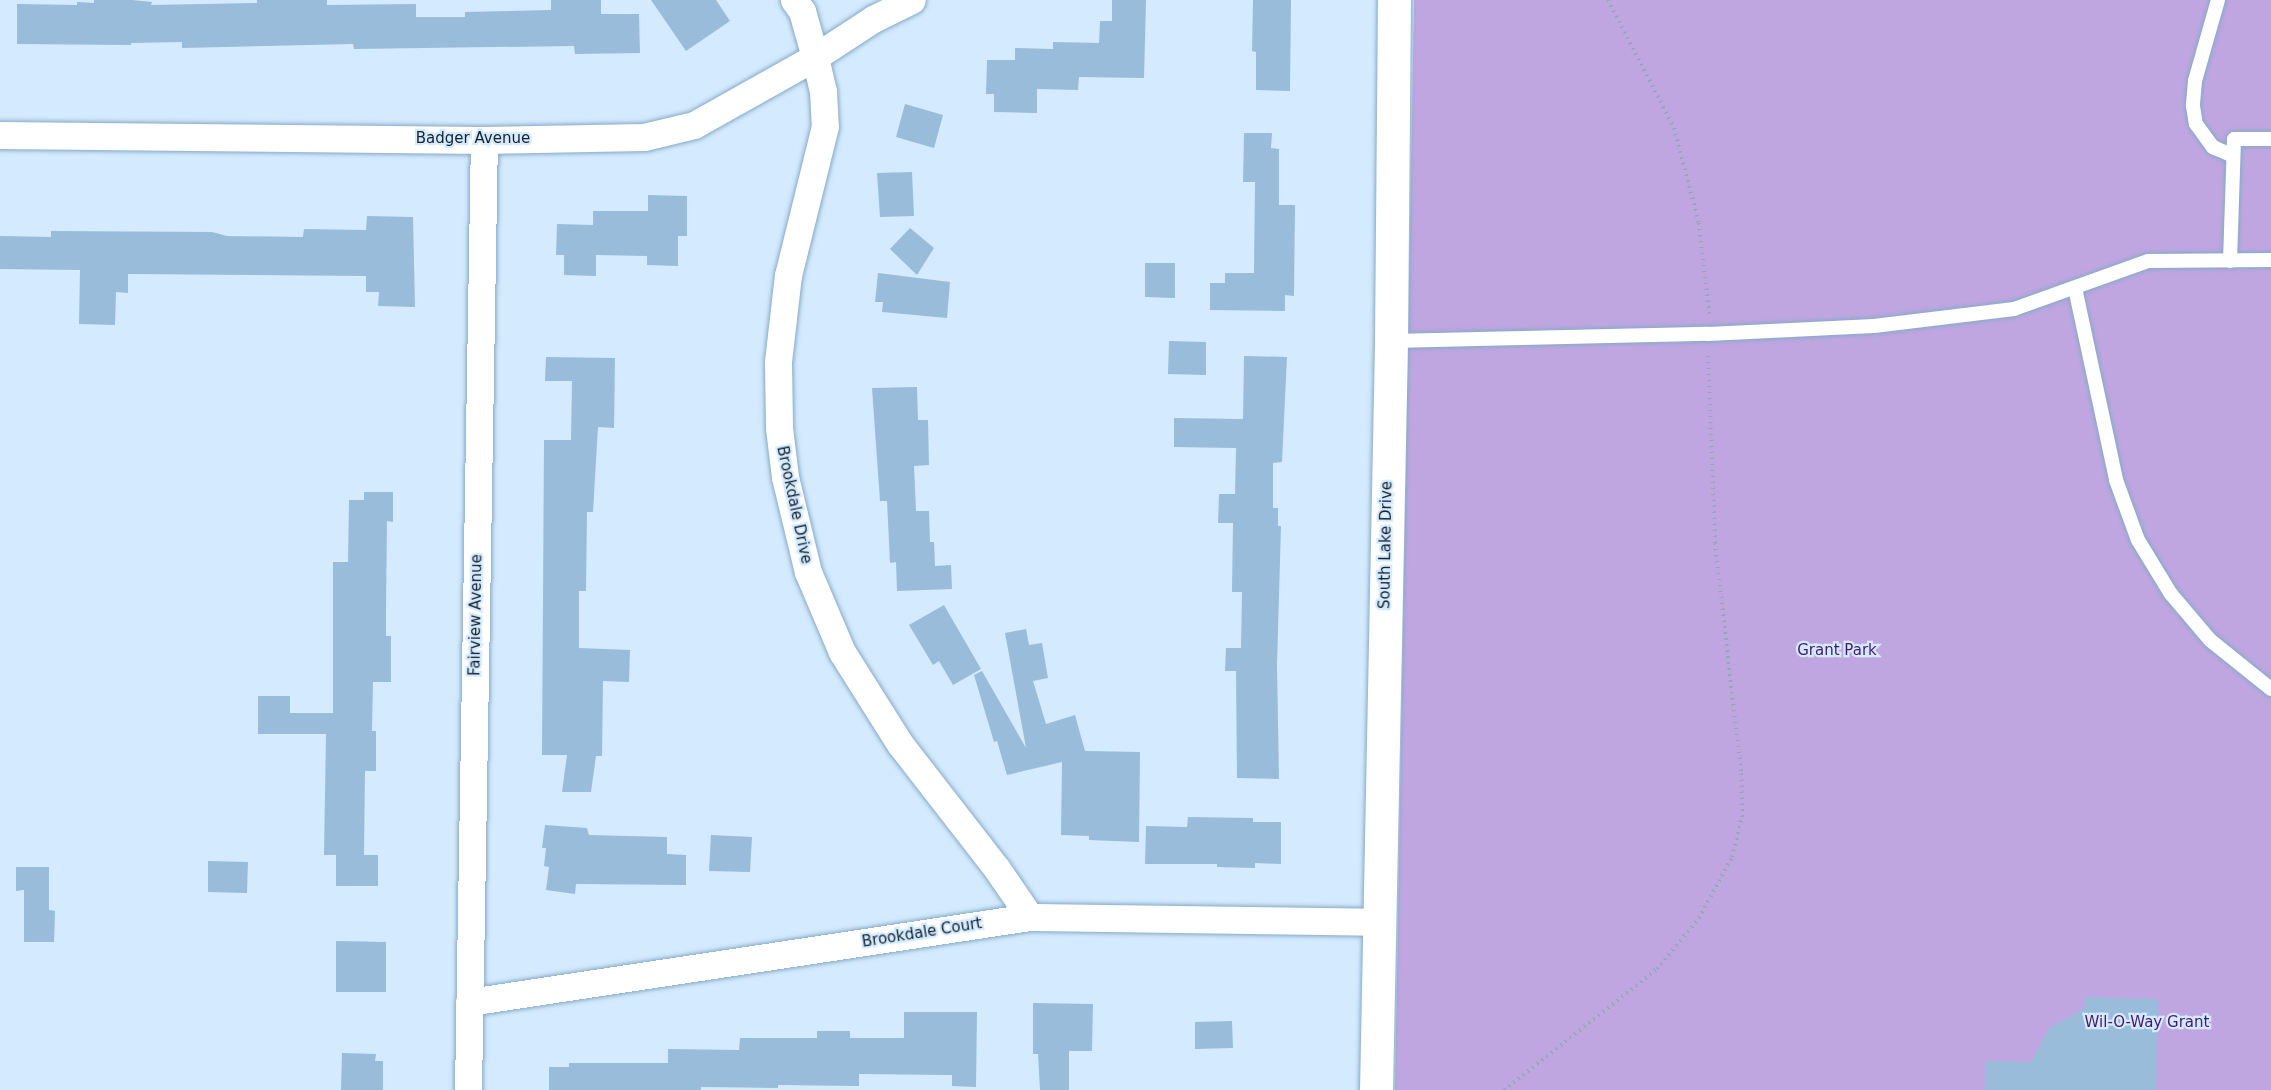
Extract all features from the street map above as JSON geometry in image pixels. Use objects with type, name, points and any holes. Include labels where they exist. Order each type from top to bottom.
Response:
[{"type":"street","name":"Brookdale Drive","points":[[794,0],[802,11],[815,57],[823,92],[825,126],[788,275],[778,362],[779,429],[785,477],[808,572],[842,652],[900,744],[997,869],[1030,916]]},
{"type":"street","name":"Badger Avenue","points":[[0,135],[484,140],[644,137],[694,125],[815,57],[873,19],[912,0]]},
{"type":"street","name":"South Lake Drive","points":[[1376,1090],[1394,0]]},
{"type":"street","name":"Fairview Avenue","points":[[468,1090],[484,140]]},
{"type":"street","name":"Brookdale Court","points":[[470,1002],[1030,916],[1379,922]]},
{"type":"lane","points":[[2218,0],[2195,81],[2193,106],[2196,124],[2213,147],[2233,156]]},
{"type":"lane","points":[[2230,261],[2234,139],[2271,139]]},
{"type":"lane","points":[[1390,341],[1708,334],[1874,326],[2014,309],[2148,261],[2271,260]]},
{"type":"lane","points":[[2075,288],[2116,480],[2138,540],[2171,594],[2210,640],[2271,689]]},
{"type":"path","points":[[1608,0],[1674,128],[1699,224],[1709,316]]},
{"type":"path","points":[[1504,1090],[1657,969],[1699,918],[1732,857],[1742,817],[1741,771],[1715,543],[1708,351]]},
{"type":"green space","name":"Grant Park","points":[[1414,0],[2271,0],[2271,1090],[1395,1090]]},
{"type":"building","points":[[94,0],[132,0],[152,2],[151,5],[257,3],[257,0],[327,0],[327,5],[416,4],[416,17],[465,17],[465,12],[551,10],[551,0],[601,0],[601,14],[639,14],[640,53],[575,54],[574,46],[354,49],[353,44],[182,48],[182,42],[131,43],[131,45],[17,44],[17,4],[77,5],[77,2],[94,3]]},
{"type":"building","points":[[651,0],[716,0],[730,21],[686,51]]},
{"type":"building","points":[[1112,0],[1146,0],[1144,78],[1079,77],[1078,90],[1037,89],[1037,113],[994,112],[994,94],[986,94],[987,60],[1015,60],[1015,48],[1053,49],[1053,42],[1099,43],[1100,21],[1112,21]]},
{"type":"building","points":[[1253,0],[1291,0],[1290,91],[1256,90],[1256,52],[1252,51]]},
{"type":"building","points":[[905,104],[943,115],[934,148],[896,137]]},
{"type":"building","points":[[1244,133],[1272,133],[1271,148],[1279,149],[1279,205],[1295,205],[1294,296],[1285,295],[1285,311],[1210,310],[1210,283],[1225,283],[1225,273],[1254,273],[1255,182],[1243,182]]},
{"type":"building","points":[[912,172],[914,216],[880,217],[877,173]]},
{"type":"building","points":[[648,195],[687,196],[687,236],[678,236],[678,266],[647,265],[647,256],[596,255],[596,276],[564,275],[564,255],[556,255],[557,224],[593,225],[593,211],[648,211]]},
{"type":"building","points":[[367,216],[413,217],[415,307],[378,306],[379,292],[366,292],[366,276],[128,274],[128,293],[116,292],[115,325],[79,324],[80,270],[0,269],[0,236],[51,237],[51,231],[212,232],[227,236],[303,237],[304,229],[366,230]]},
{"type":"building","points":[[910,228],[934,248],[917,275],[890,249]]},
{"type":"building","points":[[1145,263],[1175,263],[1175,298],[1145,297]]},
{"type":"building","points":[[878,273],[950,282],[947,318],[882,312],[883,302],[875,302]]},
{"type":"building","points":[[1169,341],[1206,342],[1206,375],[1168,374]]},
{"type":"building","points":[[1244,356],[1287,357],[1282,462],[1273,463],[1273,508],[1278,508],[1278,526],[1281,526],[1277,665],[1279,779],[1237,778],[1236,671],[1225,671],[1226,648],[1241,648],[1242,592],[1232,592],[1233,523],[1218,523],[1219,494],[1235,494],[1236,448],[1174,447],[1174,418],[1243,419]]},
{"type":"building","points":[[546,357],[615,358],[614,428],[598,427],[593,512],[587,512],[586,591],[579,591],[579,648],[630,650],[629,682],[603,681],[602,756],[596,756],[591,792],[562,792],[567,755],[542,755],[544,440],[571,440],[572,381],[545,381]]},
{"type":"building","points":[[917,387],[918,420],[928,420],[929,465],[914,466],[916,511],[929,511],[930,542],[934,542],[935,566],[951,565],[952,589],[897,591],[896,562],[890,563],[887,501],[880,501],[872,388]]},
{"type":"building","points":[[364,492],[393,492],[393,522],[387,521],[386,609],[386,636],[391,636],[391,682],[373,682],[372,731],[376,731],[376,771],[365,771],[364,855],[378,855],[378,886],[336,886],[336,855],[324,855],[326,734],[258,734],[258,696],[290,696],[290,713],[333,713],[333,562],[348,562],[349,500],[364,500]]},
{"type":"building","points":[[944,605],[981,669],[953,685],[939,661],[933,665],[909,625]]},
{"type":"building","points":[[1026,629],[1029,645],[1042,643],[1048,678],[1033,681],[1046,724],[1075,715],[1085,751],[1140,752],[1139,842],[1089,840],[1089,836],[1061,835],[1062,762],[1007,775],[997,741],[994,742],[974,675],[982,671],[1026,748],[1005,633]]},
{"type":"building","points":[[1188,817],[1253,818],[1253,822],[1281,822],[1281,864],[1255,863],[1255,868],[1217,867],[1217,864],[1145,864],[1146,826],[1187,827]]},
{"type":"building","points":[[545,825],[587,828],[589,835],[667,837],[667,854],[686,855],[686,885],[576,884],[575,894],[546,890],[549,867],[544,866],[546,848],[542,848]]},
{"type":"building","points":[[711,835],[752,837],[750,872],[709,871]]},
{"type":"building","points":[[208,861],[248,862],[247,893],[208,892]]},
{"type":"building","points":[[16,867],[49,867],[49,910],[55,911],[54,942],[24,942],[24,890],[16,891]]},
{"type":"building","points":[[336,941],[386,942],[386,992],[336,992]]},
{"type":"building","points":[[2085,997],[2158,999],[2156,1090],[1985,1090],[1985,1061],[2031,1062],[2049,1028],[2084,1009]]},
{"type":"building","points":[[1033,1003],[1093,1004],[1092,1051],[1069,1051],[1069,1090],[1040,1090],[1038,1054],[1033,1054]]},
{"type":"building","points":[[904,1012],[977,1012],[976,1087],[952,1086],[952,1075],[859,1074],[859,1086],[778,1085],[778,1088],[701,1087],[701,1090],[549,1090],[549,1067],[569,1067],[569,1063],[668,1063],[668,1049],[739,1050],[740,1038],[817,1038],[817,1031],[850,1031],[850,1038],[904,1038]]},
{"type":"building","points":[[1232,1021],[1233,1048],[1195,1049],[1195,1022]]},
{"type":"building","points":[[342,1053],[376,1054],[375,1061],[383,1061],[383,1090],[341,1090]]},
{"type":"park label","name":"Wil-O-Way Grant","points":[[2147,1023]]}]
